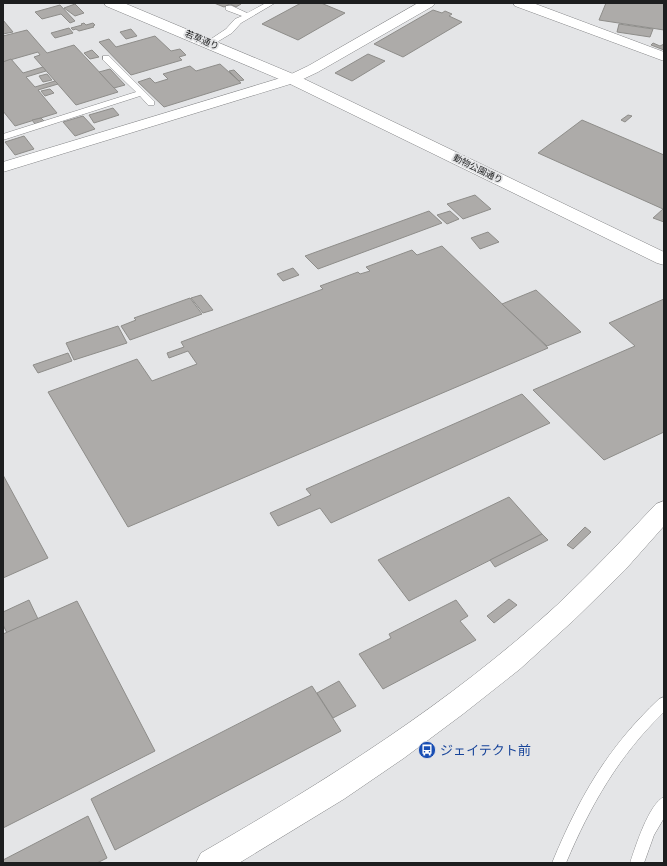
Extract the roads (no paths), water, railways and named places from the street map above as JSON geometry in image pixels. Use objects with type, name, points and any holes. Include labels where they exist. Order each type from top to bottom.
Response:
[{"type":"street","name":"若草通り","points":[[111,3],[292,79]]},
{"type":"street","points":[[3,167],[292,79],[313,69],[428,3]]},
{"type":"street","points":[[520,3],[664,57]]},
{"type":"street","name":"動物公園通り","points":[[292,79],[664,259]]},
{"type":"street","points":[[211,863],[318,800],[457,703],[495,673],[573,605],[634,545],[664,510]]},
{"type":"lane","points":[[209,43],[229,31],[238,21],[271,3]]},
{"type":"lane","points":[[228,8],[248,16]]},
{"type":"lane","points":[[106,58],[151,103]]},
{"type":"lane","points":[[3,137],[140,93]]},
{"type":"lane","points":[[559,863],[577,821],[601,776],[642,723],[664,704]]},
{"type":"lane","points":[[637,863],[648,832],[664,804]]},
{"type":"place","name":"ジェイテクト前","points":[[427,750]]}]
